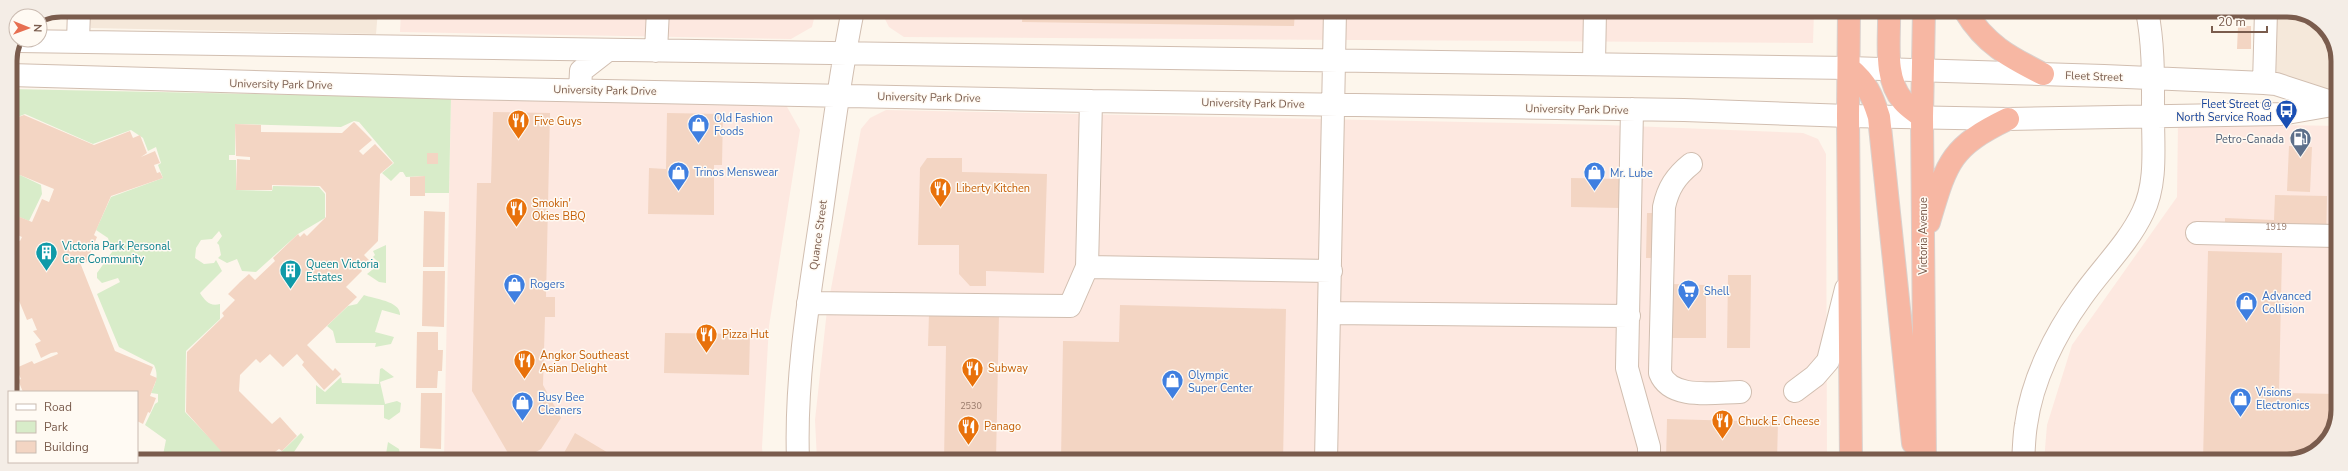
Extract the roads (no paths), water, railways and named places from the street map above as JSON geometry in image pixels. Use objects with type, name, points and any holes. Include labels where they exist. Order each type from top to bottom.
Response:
[{"type":"highway","points":[[1850,17],[1848,116],[1851,454]]},
{"type":"highway","points":[[1889,17],[1890,69],[1894,88],[1903,102],[1922,117]]},
{"type":"highway","name":"Victoria Avenue","points":[[1924,17],[1922,117],[1925,454]]},
{"type":"highway","points":[[1969,17],[1976,29],[1991,44],[2013,59],[2042,74]]},
{"type":"highway","points":[[1849,68],[1863,80],[1872,97],[1879,117],[1914,454]]},
{"type":"highway","points":[[1923,245],[1939,188],[1950,163],[1960,149],[1973,138],[2008,119]]},
{"type":"street","points":[[78,42],[79,17]]},
{"type":"street","points":[[656,51],[658,17]]},
{"type":"street","name":"Quance Street","points":[[798,454],[796,425],[808,303],[844,55],[852,17]]},
{"type":"street","points":[[1326,454],[1335,17]]},
{"type":"street","points":[[1594,63],[1595,17]]},
{"type":"street","points":[[2024,454],[2026,424],[2041,369],[2061,328],[2080,298],[2134,230],[2144,212],[2150,191],[2153,170],[2153,51],[2148,17]]},
{"type":"street","points":[[2264,83],[2266,17]]},
{"type":"street","points":[[48,42],[844,55],[1594,63],[1849,68]]},
{"type":"street","points":[[580,90],[582,71],[608,50]]},
{"type":"street","name":"Fleet Street","points":[[1849,68],[2264,83],[2276,84],[2331,102]]},
{"type":"street","name":"University Park Drive","points":[[17,75],[580,90],[1091,101],[1632,109],[1848,116]]},
{"type":"street","points":[[808,303],[1070,306],[1087,267],[1091,101]]},
{"type":"street","name":"Fleet Street","points":[[1848,116],[2008,119],[2281,114],[2331,105]]},
{"type":"street","points":[[1632,109],[1627,368],[1649,448],[1649,454]]},
{"type":"street","points":[[1691,164],[1677,175],[1667,193],[1664,207],[1660,373],[1663,379],[1671,387],[1683,392],[1740,392]]},
{"type":"street","points":[[2197,232],[2331,236]]},
{"type":"street","points":[[1087,267],[1331,271]]},
{"type":"street","points":[[1795,391],[1815,376],[1828,361],[1849,274]]},
{"type":"street","points":[[1330,312],[1629,316]]},
{"type":"place","name":"Fleet Street @ North Service Road","points":[[2287,130]]},
{"type":"place","name":"Five Guys","points":[[519,140]]},
{"type":"place","name":"Old Fashion Foods","points":[[698,144]]},
{"type":"place","name":"Petro-Canada","points":[[2300,158]]},
{"type":"place","name":"Trinos Menswear","points":[[678,192]]},
{"type":"place","name":"Mr. Lube","points":[[1595,192]]},
{"type":"place","name":"Liberty Kitchen","points":[[940,208]]},
{"type":"place","name":"Smokin' Okies BBQ","points":[[517,228]]},
{"type":"place","name":"Victoria Park Personal Care Community","points":[[47,272]]},
{"type":"place","name":"Queen Victoria Estates","points":[[291,290]]},
{"type":"place","name":"Rogers","points":[[515,304]]},
{"type":"place","name":"Shell","points":[[1689,310]]},
{"type":"place","name":"Advanced Collision","points":[[2247,322]]},
{"type":"place","name":"Pizza Hut","points":[[707,354]]},
{"type":"place","name":"Angkor Southeast Asian Delight","points":[[524,380]]},
{"type":"place","name":"Subway","points":[[972,388]]},
{"type":"place","name":"Olympic Super Center","points":[[1173,400]]},
{"type":"place","name":"Visions Electronics","points":[[2241,418]]},
{"type":"place","name":"Busy Bee Cleaners","points":[[522,422]]},
{"type":"place","name":"Chuck E. Cheese","points":[[1722,440]]},
{"type":"place","name":"Panago","points":[[969,446]]}]
